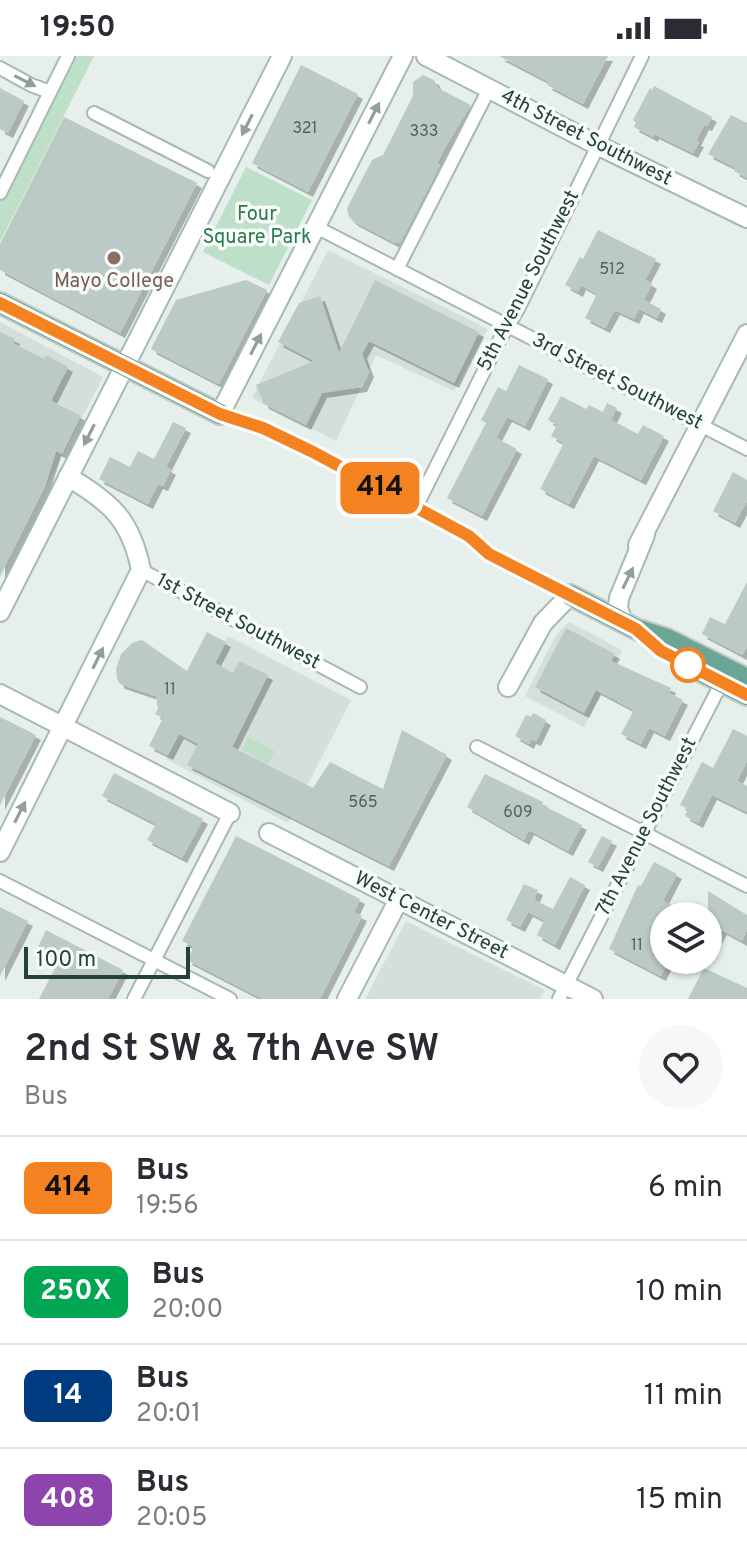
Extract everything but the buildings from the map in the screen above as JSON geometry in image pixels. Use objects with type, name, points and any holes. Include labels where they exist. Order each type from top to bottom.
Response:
[{"type":"main road","points":[[0,303],[220,414]]},
{"type":"main road","points":[[570,595],[629,626],[661,651],[725,676],[747,679]]},
{"type":"main road","points":[[725,676],[747,695]]},
{"type":"street","points":[[0,193],[68,56]]},
{"type":"street","points":[[0,612],[282,56]]},
{"type":"street","points":[[220,414],[403,56]]},
{"type":"street","name":"4th Street Southwest","points":[[426,56],[489,89],[747,208]]},
{"type":"street","name":"4th Street Southwest","points":[[447,56],[747,218]]},
{"type":"street","name":"5th Avenue Southwest","points":[[416,507],[642,56]]},
{"type":"street","points":[[0,68],[50,92]]},
{"type":"street","points":[[397,269],[489,89]]},
{"type":"street","points":[[94,113],[208,171]]},
{"type":"street","name":"3rd Street Southwest","points":[[316,227],[747,449]]},
{"type":"street","points":[[629,626],[618,608],[619,598],[642,540],[747,334]]},
{"type":"street","name":"1st Street Southwest","points":[[68,477],[98,495],[121,517],[132,536],[141,570],[360,687]]},
{"type":"street","points":[[0,852],[141,570]]},
{"type":"street","points":[[508,687],[543,623],[570,595]]},
{"type":"street","name":"7th Avenue Southwest","points":[[563,992],[725,676]]},
{"type":"street","points":[[0,694],[230,813],[134,999]]},
{"type":"street","points":[[477,747],[747,886]]},
{"type":"street","name":"West Center Street","points":[[269,833],[399,899],[563,992],[593,999]]},
{"type":"street","points":[[0,881],[230,999]]},
{"type":"street","points":[[347,999],[399,899]]},
{"type":"shaded area","points":[[328,250],[488,329],[454,391],[376,355],[336,441],[252,398]]},
{"type":"shaded area","points":[[0,322],[103,377],[0,577]]},
{"type":"shaded area","points":[[569,622],[622,650],[584,727],[525,696],[556,635]]},
{"type":"shaded area","points":[[228,636],[351,700],[288,823],[166,759]]},
{"type":"shaded area","points":[[406,921],[545,990],[540,999],[365,999]]},
{"type":"green space","points":[[60,56],[94,56],[0,242],[0,174]]},
{"type":"green space","name":"Four Square Park","points":[[246,167],[312,200],[269,285],[203,252]]},
{"type":"green space","points":[[248,737],[275,751],[268,764],[242,750]]},
{"type":"bus line","name":"414","points":[[0,303],[220,414],[263,428],[313,452],[469,536],[489,554],[636,629],[661,651],[747,695]]},
{"type":"place","name":"Mayo College","points":[[114,258]]}]
